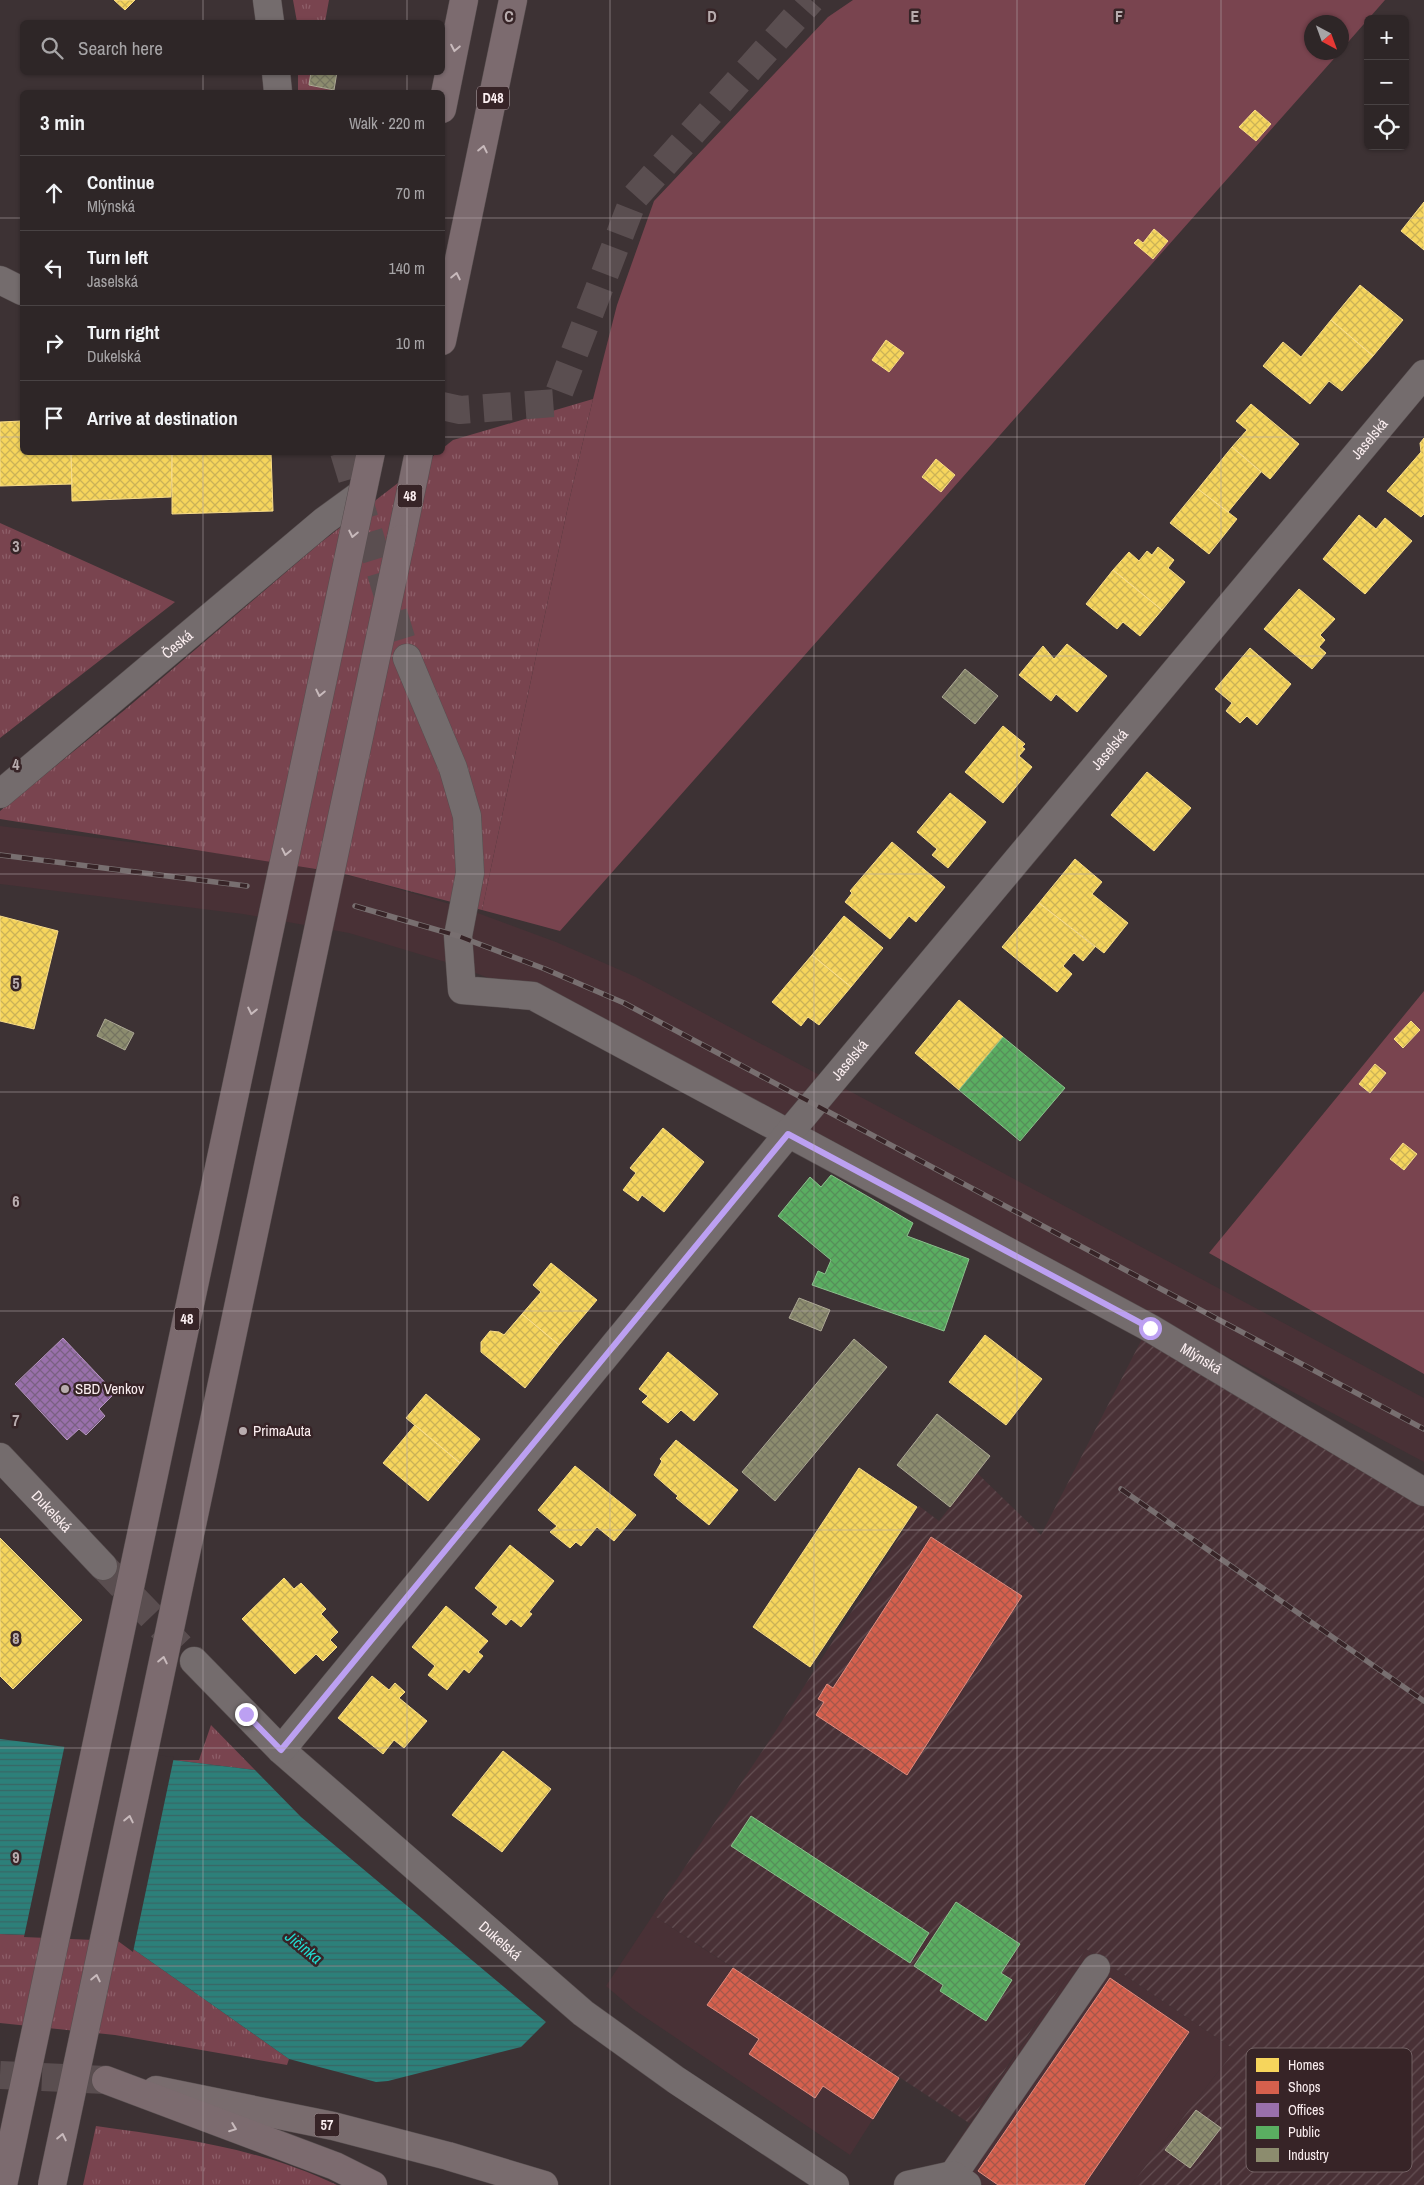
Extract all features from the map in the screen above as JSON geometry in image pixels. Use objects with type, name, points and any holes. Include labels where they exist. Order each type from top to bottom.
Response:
[{"type":"highway","points":[[445,94],[464,0]]},
{"type":"highway","name":"D48","points":[[445,327],[514,0]]},
{"type":"highway","name":"48","points":[[3,2185],[370,455]]},
{"type":"highway","name":"48","points":[[52,2185],[418,455]]},
{"type":"highway","points":[[106,2080],[335,2166],[373,2185]]},
{"type":"main road","name":"57","points":[[106,2080],[333,2126],[448,2156],[544,2185]]},
{"type":"street","points":[[267,0],[270,20]]},
{"type":"street","points":[[276,75],[278,90]]},
{"type":"street","points":[[0,280],[20,290]]},
{"type":"street","name":"Jaselská","points":[[281,1750],[788,1134],[1424,374]]},
{"type":"street","name":"Česká","points":[[0,794],[324,521],[357,497]]},
{"type":"street","name":"Mlýnská","points":[[407,658],[453,768],[467,816],[470,873],[458,936],[462,990],[533,996],[1150,1328],[1424,1492]]},
{"type":"street","name":"Dukelská","points":[[0,1458],[103,1566]]},
{"type":"street","name":"Dukelská","points":[[194,1661],[281,1750],[583,2013],[676,2080],[835,2185]]},
{"type":"street","points":[[908,2185],[960,2180],[1096,1968]]},
{"type":"shaded area","points":[[0,826],[251,857],[360,878],[467,909],[556,942],[636,977],[1424,1398],[1424,1462],[919,1192],[534,995],[449,963],[349,933],[243,914],[0,884]]},
{"type":"shaded area","points":[[1143,1337],[1424,1506],[1424,2185],[1131,2185],[1235,2050],[1086,1949],[969,2123],[653,1915],[775,1732],[919,1506],[939,1521],[977,1473],[1041,1535]]},
{"type":"shaded area","points":[[653,1915],[899,2078],[850,2155],[633,2009],[606,1986]]},
{"type":"shaded area","points":[[1086,1949],[1235,2050],[1131,2185],[929,2185]]},
{"type":"green space","points":[[293,0],[329,0],[325,20],[297,20]]},
{"type":"green space","points":[[853,0],[1385,0],[1372,15],[1364,15],[1364,24],[1349,41],[1349,15],[1304,15],[1304,60],[1333,60],[560,931],[482,910],[570,497],[593,399],[617,305],[654,201],[828,17]]},
{"type":"green space","points":[[298,75],[311,75],[309,85],[334,90],[298,90]]},
{"type":"green space","points":[[593,399],[570,497],[482,910],[341,873],[0,819],[0,811],[127,708],[320,543],[434,455],[445,455],[445,446],[453,440]]},
{"type":"green space","points":[[0,523],[175,602],[0,738]]},
{"type":"green space","points":[[1424,991],[1424,1374],[1209,1253]]},
{"type":"green space","points":[[211,1725],[255,1770],[173,1760],[199,1760]]},
{"type":"green space","points":[[0,1934],[119,1939],[289,2059],[287,2065],[115,2035],[0,2023]]},
{"type":"green space","points":[[96,2126],[189,2140],[249,2153],[308,2172],[337,2185],[83,2185]]},
{"type":"water","name":"Jičínka","points":[[0,1739],[255,1770],[301,1817],[546,2022],[521,2047],[388,2081],[376,2082],[289,2059],[119,1939],[0,1934]]},
{"type":"pier","points":[[65,1744],[174,1757],[133,1952],[118,1941],[24,1937]]},
{"type":"building: Homes","points":[[114,0],[135,0],[125,10]]},
{"type":"building: Homes","points":[[1255,110],[1271,124],[1256,141],[1239,127]]},
{"type":"building: Homes","points":[[1424,202],[1424,250],[1401,231]]},
{"type":"building: Homes","points":[[1154,229],[1168,241],[1153,259],[1134,243],[1138,239],[1143,243]]},
{"type":"building: Homes","points":[[1360,285],[1403,320],[1373,356],[1331,320]]},
{"type":"building: Homes","points":[[1331,320],[1373,356],[1342,391],[1329,381],[1310,404],[1263,366],[1283,342],[1301,357]]},
{"type":"building: Homes","points":[[886,340],[904,353],[889,372],[872,360]]},
{"type":"building: Homes","points":[[1251,404],[1299,444],[1270,479],[1232,447],[1247,430],[1236,421]]},
{"type":"building: Homes","points":[[20,421],[20,455],[71,455],[72,484],[0,486],[0,422]]},
{"type":"building: Homes","points":[[1424,438],[1424,514],[1421,517],[1387,491],[1421,452],[1420,443]]},
{"type":"building: Homes","points":[[1232,447],[1261,472],[1228,512],[1198,489]]},
{"type":"building: Homes","points":[[71,455],[172,455],[171,497],[72,501]]},
{"type":"building: Homes","points":[[172,455],[271,455],[273,511],[172,514]]},
{"type":"building: Homes","points":[[936,459],[955,475],[941,492],[922,477]]},
{"type":"building: Homes","points":[[1198,489],[1237,519],[1209,554],[1170,523]]},
{"type":"building: Homes","points":[[1359,515],[1376,529],[1385,518],[1412,541],[1365,594],[1323,559]]},
{"type":"building: Homes","points":[[1158,547],[1174,560],[1168,568],[1185,582],[1162,610],[1113,570],[1129,552],[1139,561],[1147,551],[1152,555]]},
{"type":"building: Homes","points":[[1113,570],[1162,610],[1140,636],[1123,622],[1117,629],[1086,604]]},
{"type":"building: Homes","points":[[1299,589],[1335,619],[1320,635],[1325,640],[1319,647],[1326,653],[1312,669],[1264,629]]},
{"type":"building: Homes","points":[[1067,644],[1107,676],[1077,712],[1056,694],[1051,701],[1019,675],[1043,646],[1054,659]]},
{"type":"building: Homes","points":[[1250,648],[1291,684],[1257,725],[1247,716],[1240,723],[1226,711],[1232,703],[1215,689]]},
{"type":"building: Homes","points":[[1003,726],[1025,744],[1022,747],[1025,749],[1019,756],[1032,767],[1003,803],[965,772]]},
{"type":"building: Homes","points":[[1147,772],[1191,808],[1154,851],[1111,815]]},
{"type":"building: Homes","points":[[950,793],[986,822],[948,868],[932,855],[937,849],[917,832]]},
{"type":"building: Homes","points":[[892,842],[945,887],[916,922],[909,916],[890,939],[845,902],[852,893],[850,891]]},
{"type":"building: Homes","points":[[1075,859],[1102,882],[1092,894],[1128,923],[1104,953],[1039,903]]},
{"type":"building: Homes","points":[[1039,903],[1095,947],[1083,961],[1074,953],[1063,966],[1072,974],[1057,992],[1002,947]]},
{"type":"building: Homes","points":[[0,916],[58,931],[34,1029],[0,1021]]},
{"type":"building: Homes","points":[[844,916],[883,948],[851,987],[812,955]]},
{"type":"building: Homes","points":[[812,955],[851,987],[819,1025],[808,1017],[801,1026],[772,1002]]},
{"type":"building: Homes","points":[[959,1000],[1003,1037],[959,1090],[915,1053]]},
{"type":"building: Homes","points":[[1411,1021],[1420,1030],[1403,1048],[1394,1039]]},
{"type":"building: Homes","points":[[1375,1064],[1386,1073],[1370,1093],[1359,1084]]},
{"type":"building: Homes","points":[[663,1128],[704,1162],[664,1212],[642,1195],[638,1201],[623,1190],[636,1173],[630,1168]]},
{"type":"building: Homes","points":[[1403,1143],[1417,1154],[1404,1170],[1390,1159]]},
{"type":"building: Homes","points":[[551,1263],[597,1300],[559,1345],[522,1314],[541,1292],[533,1285]]},
{"type":"building: Homes","points":[[522,1314],[559,1345],[525,1388],[481,1352],[481,1342],[490,1331],[499,1332],[504,1335]]},
{"type":"building: Homes","points":[[985,1335],[1042,1379],[1006,1425],[949,1382]]},
{"type":"building: Homes","points":[[668,1352],[718,1394],[694,1421],[681,1410],[668,1423],[642,1402],[648,1396],[639,1389]]},
{"type":"building: Homes","points":[[426,1394],[480,1439],[460,1463],[406,1418]]},
{"type":"building: Homes","points":[[415,1425],[460,1463],[428,1501],[383,1463]]},
{"type":"building: Homes","points":[[676,1440],[738,1490],[709,1525],[676,1498],[678,1496],[654,1475],[662,1461],[660,1459]]},
{"type":"building: Homes","points":[[575,1466],[636,1515],[614,1541],[597,1527],[581,1546],[576,1542],[570,1548],[550,1532],[557,1526],[538,1510]]},
{"type":"building: Homes","points":[[859,1468],[917,1507],[810,1667],[753,1627]]},
{"type":"building: Homes","points":[[0,1538],[82,1620],[13,1689],[0,1676]]},
{"type":"building: Homes","points":[[510,1545],[554,1581],[529,1612],[532,1614],[521,1627],[511,1619],[506,1625],[492,1614],[498,1607],[475,1588]]},
{"type":"building: Homes","points":[[284,1578],[294,1589],[301,1583],[326,1609],[321,1614],[338,1632],[330,1640],[337,1647],[323,1661],[316,1654],[295,1674],[242,1619]]},
{"type":"building: Homes","points":[[446,1606],[488,1641],[478,1652],[483,1656],[469,1673],[464,1669],[447,1690],[428,1675],[435,1666],[412,1647]]},
{"type":"building: Homes","points":[[372,1676],[389,1690],[395,1683],[405,1692],[399,1698],[427,1721],[404,1748],[394,1740],[383,1754],[338,1718]]},
{"type":"building: Homes","points":[[503,1751],[551,1789],[502,1852],[452,1815]]},
{"type":"building: Shops","points":[[931,1537],[1022,1596],[907,1775],[816,1715],[824,1702],[818,1699],[827,1684],[833,1688]]},
{"type":"building: Shops","points":[[733,1968],[899,2078],[873,2119],[823,2086],[815,2098],[749,2054],[759,2039],[707,2005]]},
{"type":"building: Shops","points":[[1110,1978],[1189,2032],[1084,2185],[998,2185],[978,2171]]},
{"type":"building: Offices","name":"SBD Venkov","points":[[63,1338],[115,1393],[99,1409],[105,1416],[86,1435],[79,1429],[67,1440],[15,1384]]},
{"type":"building: Public","points":[[1003,1037],[1065,1088],[1020,1141],[959,1090]]},
{"type":"building: Public","points":[[831,1175],[913,1223],[907,1236],[969,1259],[944,1331],[812,1285],[818,1271],[825,1274],[831,1260],[778,1216],[810,1177],[821,1187]]},
{"type":"building: Public","points":[[751,1816],[929,1933],[910,1963],[731,1846]]},
{"type":"building: Public","points":[[956,1902],[1020,1944],[1001,1973],[1012,1980],[986,2021],[940,1991],[943,1985],[914,1966]]},
{"type":"building: Industry","points":[[311,75],[336,75],[334,90],[309,85]]},
{"type":"building: Industry","points":[[965,669],[998,696],[975,724],[942,697]]},
{"type":"building: Industry","points":[[105,1019],[134,1033],[125,1050],[97,1036]]},
{"type":"building: Industry","points":[[799,1298],[830,1310],[821,1331],[789,1318]]},
{"type":"building: Industry","points":[[854,1339],[887,1367],[775,1501],[742,1472]]},
{"type":"building: Industry","points":[[937,1414],[990,1456],[950,1507],[897,1465]]},
{"type":"building: Industry","points":[[1196,2110],[1221,2128],[1190,2168],[1165,2150]]},
{"type":"tunnel","points":[[445,407],[460,410],[555,403],[634,198],[811,0]]},
{"type":"tunnel","points":[[345,455],[407,658]]},
{"type":"tunnel","points":[[103,1566],[194,1661]]},
{"type":"tunnel","points":[[0,2075],[106,2080]]},
{"type":"railway","points":[[0,855],[247,886]]},
{"type":"railway","points":[[355,906],[458,936],[545,969],[624,1003],[1424,1429]]},
{"type":"railway","points":[[1121,1489],[1424,1701]]},
{"type":"place","name":"SBD Venkov","points":[[65,1389]]},
{"type":"place","name":"PrimaAuta","points":[[243,1431]]},
{"type":"route","points":[[246,1714],[281,1750],[788,1134],[1150,1328]]}]
